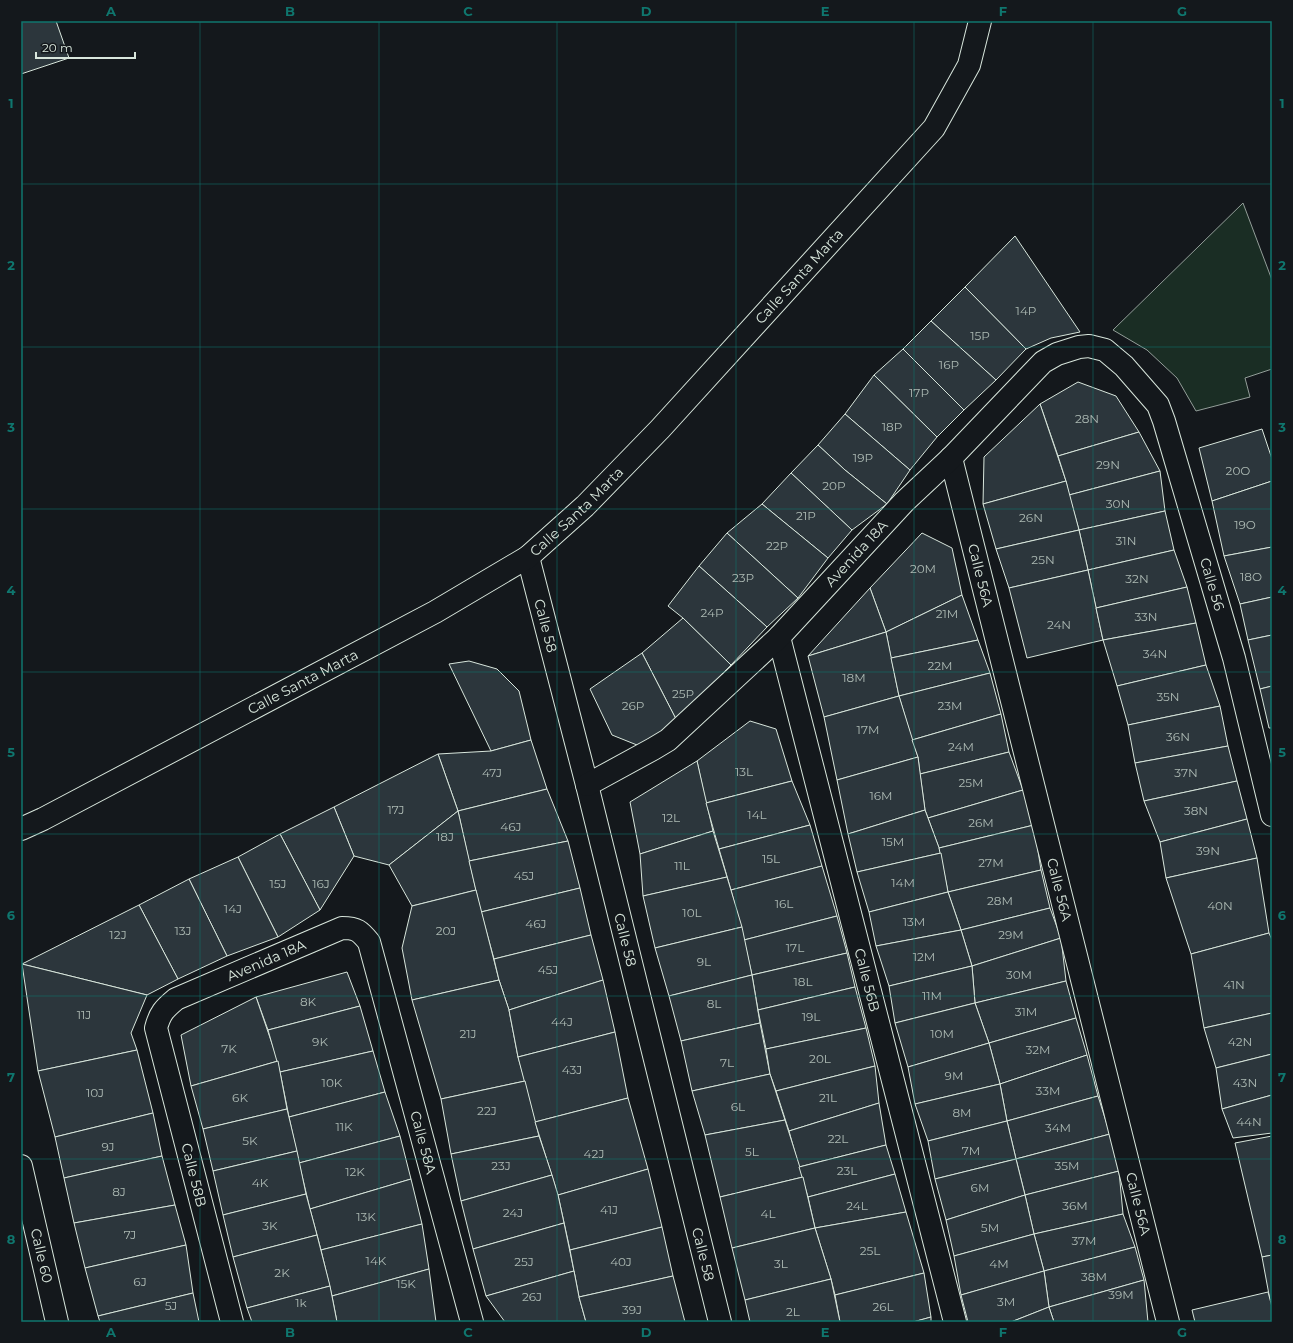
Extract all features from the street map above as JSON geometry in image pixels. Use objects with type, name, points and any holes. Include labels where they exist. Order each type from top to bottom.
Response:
[{"type":"street","name":"Calle Santa Marta","points":[[21,829],[43,819],[435,612],[528,557],[585,506],[660,429],[934,128],[969,65],[980,21]]},
{"type":"street","name":"Avenida 18A","points":[[587,785],[668,740],[779,637],[904,502],[951,458],[1043,362],[1057,354],[1079,347],[1089,346],[1105,350],[1124,366]]},
{"type":"street","name":"Calle 56","points":[[1124,366],[1158,406],[1164,421],[1234,658],[1272,815]]},
{"type":"street","name":"Calle 56A","points":[[951,458],[1168,1322]]},
{"type":"street","name":"Calle 58","points":[[528,557],[587,785],[720,1322]]},
{"type":"street","name":"Calle 56B","points":[[779,637],[955,1322]]},
{"type":"street","name":"Avenida 18A","points":[[156,1028],[159,1015],[165,1007],[176,999],[342,928],[352,928],[360,931],[369,942],[374,962]]},
{"type":"street","name":"Calle 58A","points":[[374,962],[472,1322]]},
{"type":"street","name":"Calle 58B","points":[[156,1028],[232,1322]]},
{"type":"street","name":"Calle 60","points":[[21,1166],[57,1322]]},
{"type":"green space","points":[[1243,203],[1272,280],[1272,369],[1245,378],[1250,397],[1196,411],[1177,378],[1147,350],[1113,330]]},
{"type":"building","points":[[21,21],[56,21],[69,58],[21,74]]},
{"type":"building","points":[[1015,236],[1080,332],[1051,338],[1026,349],[965,287]]},
{"type":"building","points":[[965,287],[1026,349],[996,380],[931,321]]},
{"type":"building","points":[[931,321],[996,380],[964,410],[903,349]]},
{"type":"building","points":[[903,349],[964,410],[937,437],[874,375]]},
{"type":"building","points":[[874,375],[937,437],[910,470],[845,414]]},
{"type":"building","points":[[1078,382],[1116,396],[1139,432],[1058,456],[1040,404]]},
{"type":"building","points":[[1040,404],[1066,481],[983,504],[984,457]]},
{"type":"building","points":[[845,414],[910,470],[887,504],[845,470],[818,445]]},
{"type":"building","points":[[1262,429],[1272,459],[1272,481],[1212,501],[1199,448]]},
{"type":"building","points":[[1139,432],[1160,471],[1069,495],[1058,456]]},
{"type":"building","points":[[818,445],[845,470],[887,504],[852,530],[791,473]]},
{"type":"building","points":[[1160,471],[1165,511],[1079,530],[1069,495]]},
{"type":"building","points":[[791,473],[852,530],[828,558],[762,504]]},
{"type":"building","points":[[1066,481],[1079,530],[996,549],[983,504]]},
{"type":"building","points":[[1272,481],[1272,547],[1224,556],[1212,501]]},
{"type":"building","points":[[762,504],[828,558],[798,598],[727,533]]},
{"type":"building","points":[[1165,511],[1174,550],[1088,570],[1079,530]]},
{"type":"building","points":[[1079,530],[1088,570],[1009,588],[996,549]]},
{"type":"building","points":[[727,533],[798,598],[767,627],[699,566]]},
{"type":"building","points":[[922,533],[952,548],[962,595],[886,632],[870,588]]},
{"type":"building","points":[[1272,547],[1272,597],[1240,604],[1224,556]]},
{"type":"building","points":[[1174,550],[1187,587],[1096,608],[1088,570]]},
{"type":"building","points":[[699,566],[767,627],[731,665],[683,618],[668,606]]},
{"type":"building","points":[[1088,570],[1103,640],[1027,658],[1009,588]]},
{"type":"building","points":[[1187,587],[1196,623],[1103,640],[1096,608]]},
{"type":"building","points":[[870,588],[886,632],[808,656]]},
{"type":"building","points":[[962,595],[978,640],[891,658],[886,632]]},
{"type":"building","points":[[1272,597],[1272,635],[1248,640],[1240,604]]},
{"type":"building","points":[[683,618],[731,665],[677,721],[642,653]]},
{"type":"building","points":[[1196,623],[1206,665],[1117,686],[1103,640]]},
{"type":"building","points":[[886,632],[899,696],[824,717],[808,656]]},
{"type":"building","points":[[1272,635],[1272,686],[1260,689],[1248,640]]},
{"type":"building","points":[[978,640],[990,673],[899,696],[891,658]]},
{"type":"building","points":[[642,653],[677,721],[642,747],[612,735],[590,689]]},
{"type":"building","points":[[469,661],[497,669],[519,691],[531,740],[491,751],[449,664]]},
{"type":"building","points":[[1206,665],[1220,706],[1128,725],[1117,686]]},
{"type":"building","points":[[990,673],[1001,714],[912,740],[899,696]]},
{"type":"building","points":[[1272,686],[1272,728],[1269,728],[1260,689]]},
{"type":"building","points":[[899,696],[918,757],[837,780],[824,717]]},
{"type":"building","points":[[1220,706],[1228,746],[1135,763],[1128,725]]},
{"type":"building","points":[[1001,714],[1009,752],[920,774],[918,757],[912,740]]},
{"type":"building","points":[[750,721],[776,729],[792,781],[706,803],[697,761]]},
{"type":"building","points":[[531,740],[547,789],[458,811],[438,754],[491,751]]},
{"type":"building","points":[[1228,746],[1237,781],[1144,801],[1135,763]]},
{"type":"building","points":[[1009,752],[1023,790],[928,818],[925,810],[920,774]]},
{"type":"building","points":[[438,754],[458,811],[389,865],[354,856],[334,807]]},
{"type":"building","points":[[918,757],[925,810],[848,834],[837,780]]},
{"type":"building","points":[[697,761],[713,831],[640,854],[630,802]]},
{"type":"building","points":[[792,781],[810,825],[719,849],[706,803]]},
{"type":"building","points":[[1237,781],[1247,819],[1160,842],[1144,801]]},
{"type":"building","points":[[547,789],[568,841],[469,861],[458,811]]},
{"type":"building","points":[[1023,790],[1034,825],[939,848],[928,818]]},
{"type":"building","points":[[334,807],[354,856],[320,910],[280,834]]},
{"type":"building","points":[[925,810],[941,853],[857,872],[848,834]]},
{"type":"building","points":[[458,811],[476,890],[412,906],[389,865]]},
{"type":"building","points":[[1247,819],[1257,858],[1166,878],[1160,842]]},
{"type":"building","points":[[810,825],[822,866],[731,890],[719,849]]},
{"type":"building","points":[[1034,825],[1041,870],[948,892],[939,848]]},
{"type":"building","points":[[713,831],[727,877],[643,896],[640,854]]},
{"type":"building","points":[[280,834],[320,910],[278,937],[238,857]]},
{"type":"building","points":[[568,841],[580,888],[481,912],[469,861]]},
{"type":"building","points":[[941,853],[948,892],[869,912],[857,872]]},
{"type":"building","points":[[238,857],[278,937],[227,956],[189,879]]},
{"type":"building","points":[[1257,858],[1269,933],[1191,954],[1166,878]]},
{"type":"building","points":[[822,866],[837,916],[744,940],[731,890]]},
{"type":"building","points":[[1041,870],[1050,908],[961,930],[948,892]]},
{"type":"building","points":[[727,877],[742,927],[655,948],[643,896]]},
{"type":"building","points":[[189,879],[227,956],[178,979],[139,905]]},
{"type":"building","points":[[580,888],[591,935],[494,959],[481,912]]},
{"type":"building","points":[[476,890],[499,980],[412,1000],[402,948],[412,906]]},
{"type":"building","points":[[948,892],[961,930],[876,946],[869,912]]},
{"type":"building","points":[[139,905],[178,979],[147,995],[22,964]]},
{"type":"building","points":[[1050,908],[1061,938],[972,966],[961,930]]},
{"type":"building","points":[[837,916],[847,953],[752,975],[744,940]]},
{"type":"building","points":[[742,927],[752,975],[669,996],[655,948]]},
{"type":"building","points":[[961,930],[972,966],[889,986],[876,946]]},
{"type":"building","points":[[1269,933],[1272,940],[1272,1013],[1204,1028],[1191,954]]},
{"type":"building","points":[[591,935],[603,980],[509,1010],[494,959]]},
{"type":"building","points":[[1061,938],[1066,981],[975,1003],[972,966]]},
{"type":"building","points":[[847,953],[855,987],[758,1010],[752,975]]},
{"type":"building","points":[[22,964],[147,995],[131,1033],[137,1050],[38,1071]]},
{"type":"building","points":[[972,966],[975,1003],[895,1023],[889,986]]},
{"type":"building","points":[[347,972],[360,1006],[268,1030],[256,997]]},
{"type":"building","points":[[752,975],[760,1023],[681,1041],[669,996]]},
{"type":"building","points":[[499,980],[509,1010],[518,1057],[525,1081],[441,1099],[412,1000]]},
{"type":"building","points":[[603,980],[615,1032],[518,1057],[509,1010]]},
{"type":"building","points":[[1066,981],[1076,1018],[989,1043],[975,1003]]},
{"type":"building","points":[[855,987],[866,1028],[766,1049],[758,1010]]},
{"type":"building","points":[[256,997],[278,1061],[191,1086],[181,1035]]},
{"type":"building","points":[[975,1003],[989,1043],[908,1067],[895,1023]]},
{"type":"building","points":[[360,1006],[373,1051],[280,1072],[268,1030]]},
{"type":"building","points":[[1272,1013],[1272,1054],[1216,1068],[1204,1028]]},
{"type":"building","points":[[1076,1018],[1087,1055],[1000,1084],[989,1043]]},
{"type":"building","points":[[760,1023],[770,1074],[692,1091],[681,1041]]},
{"type":"building","points":[[866,1028],[875,1066],[776,1091],[770,1074],[766,1049]]},
{"type":"building","points":[[615,1032],[628,1098],[535,1122],[518,1057]]},
{"type":"building","points":[[989,1043],[1000,1084],[915,1104],[908,1067]]},
{"type":"building","points":[[137,1050],[153,1113],[55,1137],[38,1071]]},
{"type":"building","points":[[373,1051],[385,1092],[289,1117],[280,1072]]},
{"type":"building","points":[[1272,1054],[1272,1095],[1222,1109],[1216,1068]]},
{"type":"building","points":[[1087,1055],[1098,1096],[1007,1121],[1000,1084]]},
{"type":"building","points":[[278,1061],[287,1109],[203,1129],[191,1086]]},
{"type":"building","points":[[875,1066],[879,1103],[789,1131],[776,1091]]},
{"type":"building","points":[[770,1074],[785,1120],[705,1135],[692,1091]]},
{"type":"building","points":[[525,1081],[539,1136],[451,1154],[441,1099]]},
{"type":"building","points":[[1000,1084],[1007,1121],[928,1141],[915,1104]]},
{"type":"building","points":[[385,1092],[400,1136],[299,1163],[289,1117]]},
{"type":"building","points":[[1272,1095],[1272,1133],[1233,1138],[1222,1109]]},
{"type":"building","points":[[1098,1096],[1110,1134],[1016,1159],[1007,1121]]},
{"type":"building","points":[[628,1098],[648,1169],[558,1195],[535,1122]]},
{"type":"building","points":[[879,1103],[886,1145],[799,1167],[789,1131]]},
{"type":"building","points":[[287,1109],[297,1151],[213,1171],[203,1129]]},
{"type":"building","points":[[153,1113],[162,1156],[64,1178],[55,1137]]},
{"type":"building","points":[[785,1120],[803,1177],[720,1197],[705,1135]]},
{"type":"building","points":[[1007,1121],[1016,1159],[935,1179],[928,1141]]},
{"type":"building","points":[[1110,1134],[1119,1171],[1025,1195],[1016,1159]]},
{"type":"building","points":[[400,1136],[411,1179],[310,1209],[299,1163]]},
{"type":"building","points":[[539,1136],[552,1175],[461,1201],[451,1154]]},
{"type":"building","points":[[1272,1136],[1272,1255],[1262,1257],[1235,1143]]},
{"type":"building","points":[[886,1145],[895,1174],[808,1197],[799,1167]]},
{"type":"building","points":[[297,1151],[306,1194],[223,1215],[213,1171]]},
{"type":"building","points":[[162,1156],[175,1205],[74,1223],[64,1178]]},
{"type":"building","points":[[1016,1159],[1025,1195],[946,1220],[935,1179]]},
{"type":"building","points":[[648,1169],[662,1227],[570,1250],[558,1195]]},
{"type":"building","points":[[1119,1171],[1123,1214],[1034,1234],[1025,1195]]},
{"type":"building","points":[[895,1174],[906,1212],[815,1228],[808,1197]]},
{"type":"building","points":[[552,1175],[564,1223],[473,1249],[461,1201]]},
{"type":"building","points":[[803,1177],[815,1228],[732,1248],[720,1197]]},
{"type":"building","points":[[411,1179],[422,1224],[321,1250],[310,1209]]},
{"type":"building","points":[[306,1194],[317,1235],[233,1257],[223,1215]]},
{"type":"building","points":[[1025,1195],[1034,1234],[954,1256],[946,1220]]},
{"type":"building","points":[[175,1205],[186,1245],[85,1268],[74,1223]]},
{"type":"building","points":[[906,1212],[924,1273],[835,1295],[815,1228]]},
{"type":"building","points":[[1123,1214],[1135,1247],[1044,1271],[1034,1234]]},
{"type":"building","points":[[564,1223],[574,1271],[486,1296],[473,1249]]},
{"type":"building","points":[[422,1224],[429,1269],[332,1296],[321,1250]]},
{"type":"building","points":[[662,1227],[673,1276],[579,1297],[570,1250]]},
{"type":"building","points":[[815,1228],[831,1279],[745,1300],[732,1248]]},
{"type":"building","points":[[1034,1234],[1044,1271],[961,1295],[954,1256]]},
{"type":"building","points":[[317,1235],[330,1286],[247,1308],[233,1257]]},
{"type":"building","points":[[186,1245],[193,1293],[98,1316],[85,1268]]},
{"type":"building","points":[[1135,1247],[1144,1280],[1049,1307],[1044,1271]]},
{"type":"building","points":[[1272,1255],[1272,1299],[1270,1300],[1262,1257]]},
{"type":"building","points":[[429,1269],[436,1322],[337,1322],[332,1296]]},
{"type":"building","points":[[574,1271],[586,1322],[505,1322],[486,1296]]},
{"type":"building","points":[[1044,1271],[1049,1307],[1011,1322],[968,1322],[961,1295]]},
{"type":"building","points":[[924,1273],[931,1317],[913,1322],[840,1322],[835,1295]]},
{"type":"building","points":[[673,1276],[685,1322],[586,1322],[579,1297]]},
{"type":"building","points":[[831,1279],[840,1322],[750,1322],[745,1300]]},
{"type":"building","points":[[1144,1280],[1148,1322],[1054,1322],[1049,1307]]},
{"type":"building","points":[[330,1286],[337,1322],[252,1322],[247,1308]]},
{"type":"building","points":[[1268,1292],[1272,1307],[1272,1322],[1195,1322],[1192,1310]]},
{"type":"building","points":[[193,1293],[199,1322],[100,1322],[98,1316]]},
{"type":"building","points":[[1049,1307],[1054,1322],[1011,1322]]},
{"type":"building","points":[[931,1317],[931,1322],[913,1322]]}]
